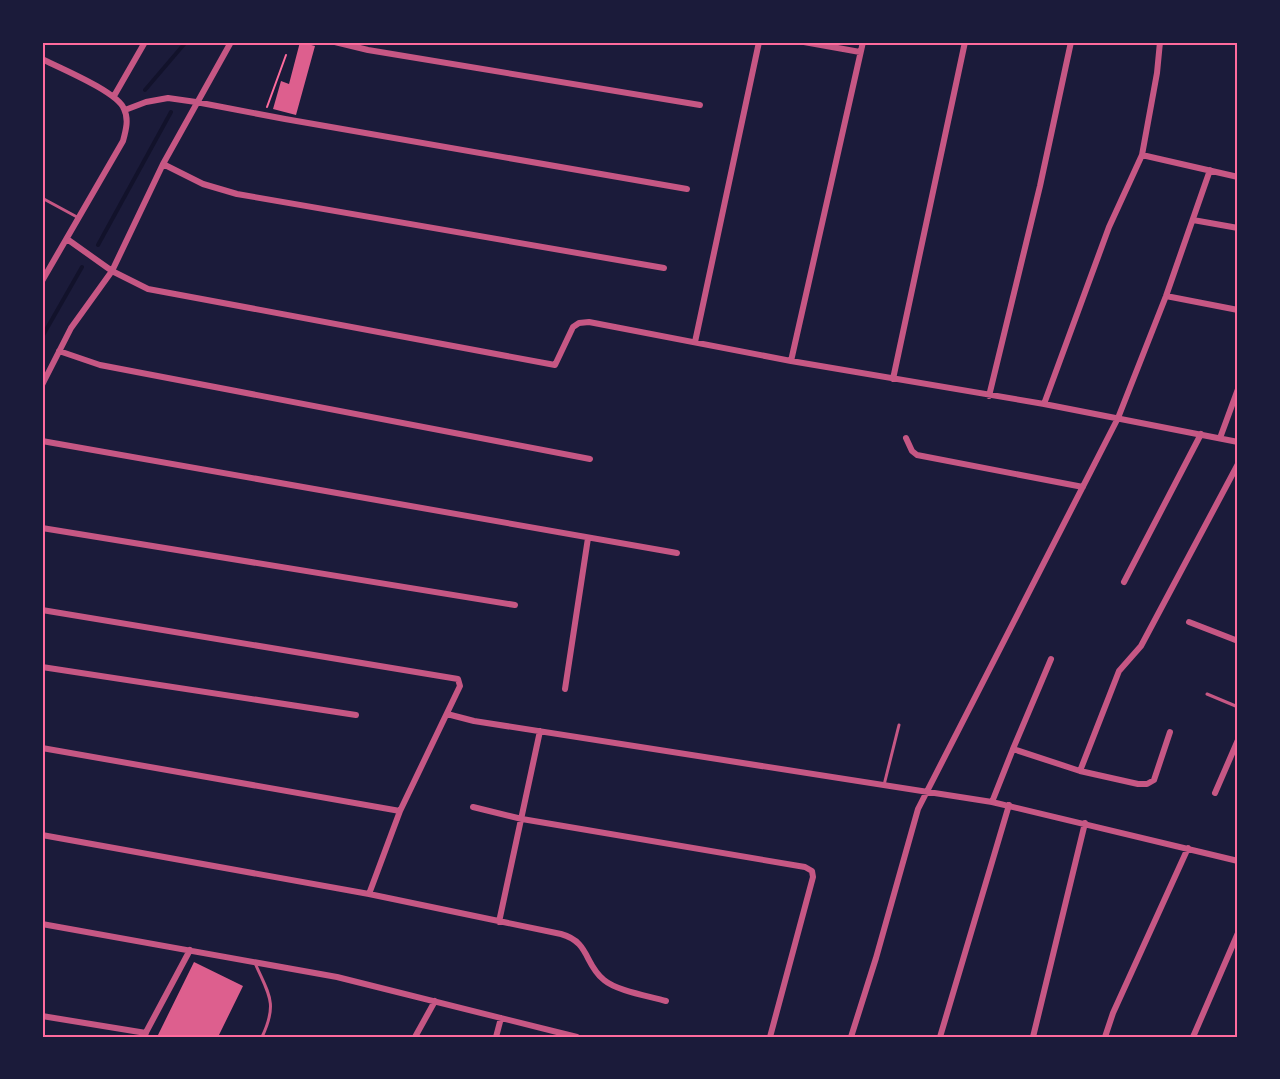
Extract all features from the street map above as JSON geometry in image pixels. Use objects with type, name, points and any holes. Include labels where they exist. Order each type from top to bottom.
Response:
[{"type":"street","points":[[114,96],[145,42]]},
{"type":"street","points":[[42,386],[71,328],[112,271],[163,164],[231,42]]},
{"type":"street","points":[[335,42],[368,50],[699,105]]},
{"type":"street","points":[[695,342],[759,42]]},
{"type":"street","points":[[804,42],[861,52]]},
{"type":"street","points":[[791,361],[863,42]]},
{"type":"street","points":[[892,379],[965,42]]},
{"type":"street","points":[[989,396],[1040,186],[1071,42]]},
{"type":"street","points":[[1044,404],[1109,227],[1142,154],[1157,74],[1160,42]]},
{"type":"street","points":[[42,59],[114,96],[125,110],[127,120],[123,141],[42,281]]},
{"type":"street","points":[[125,110],[146,102],[168,98],[687,189]]},
{"type":"street","points":[[1142,154],[1238,177]]},
{"type":"street","points":[[163,164],[203,184],[237,194],[664,268]]},
{"type":"street","points":[[851,1037],[876,958],[910,833],[925,792],[1118,418],[1166,296],[1210,170]]},
{"type":"street","points":[[1193,220],[1238,228]]},
{"type":"street","points":[[67,239],[112,271],[148,289],[555,365],[573,327],[579,323],[589,322],[791,361],[1044,404],[1238,442]]},
{"type":"street","points":[[1166,296],[1238,310]]},
{"type":"street","points":[[59,351],[100,365],[590,459]]},
{"type":"street","points":[[1220,438],[1238,389]]},
{"type":"street","points":[[1124,582],[1202,434]]},
{"type":"street","points":[[906,438],[912,451],[917,455],[1083,487]]},
{"type":"street","points":[[42,441],[677,553]]},
{"type":"street","points":[[1080,771],[1119,671],[1141,646],[1238,464]]},
{"type":"street","points":[[42,528],[515,605]]},
{"type":"street","points":[[565,689],[588,538]]},
{"type":"street","points":[[42,610],[458,679],[460,686],[400,811],[369,894]]},
{"type":"street","points":[[1189,622],[1238,641]]},
{"type":"street","points":[[992,802],[1051,659]]},
{"type":"street","points":[[42,667],[356,715]]},
{"type":"street","points":[[447,714],[460,719],[1009,805],[1238,861]]},
{"type":"street","points":[[499,922],[540,731]]},
{"type":"street","points":[[1012,749],[1080,771],[1147,784],[1154,780],[1170,732]]},
{"type":"street","points":[[1215,793],[1238,740]]},
{"type":"street","points":[[42,748],[400,811]]},
{"type":"street","points":[[940,1037],[1009,805]]},
{"type":"street","points":[[473,807],[522,819],[805,867],[812,871],[813,877],[770,1037]]},
{"type":"street","points":[[1033,1037],[1085,823]]},
{"type":"street","points":[[42,835],[369,894],[572,937],[581,944],[588,959],[603,980],[613,986],[666,1001]]},
{"type":"street","points":[[1105,1037],[1113,1013],[1188,848]]},
{"type":"street","points":[[42,924],[337,977],[577,1037]]},
{"type":"street","points":[[1193,1037],[1238,933]]},
{"type":"street","points":[[42,1016],[145,1035],[190,950]]},
{"type":"street","points":[[415,1037],[435,1001]]},
{"type":"street","points":[[496,1037],[501,1018]]},
{"type":"lane","points":[[42,198],[79,219]]},
{"type":"lane","points":[[1207,694],[1238,706]]},
{"type":"lane","points":[[884,785],[899,725]]},
{"type":"lane","points":[[254,961],[265,984],[272,1011],[262,1037]]},
{"type":"path","points":[[264,116],[286,55]]},
{"type":"building","points":[[300,42],[315,46],[296,115],[273,109],[281,81],[289,84]]},
{"type":"building","points":[[194,962],[243,986],[218,1037],[157,1037]]},
{"type":"waterway","points":[[145,90],[186,42]]},
{"type":"waterway","points":[[98,245],[171,112]]},
{"type":"waterway","points":[[42,337],[82,267]]}]
